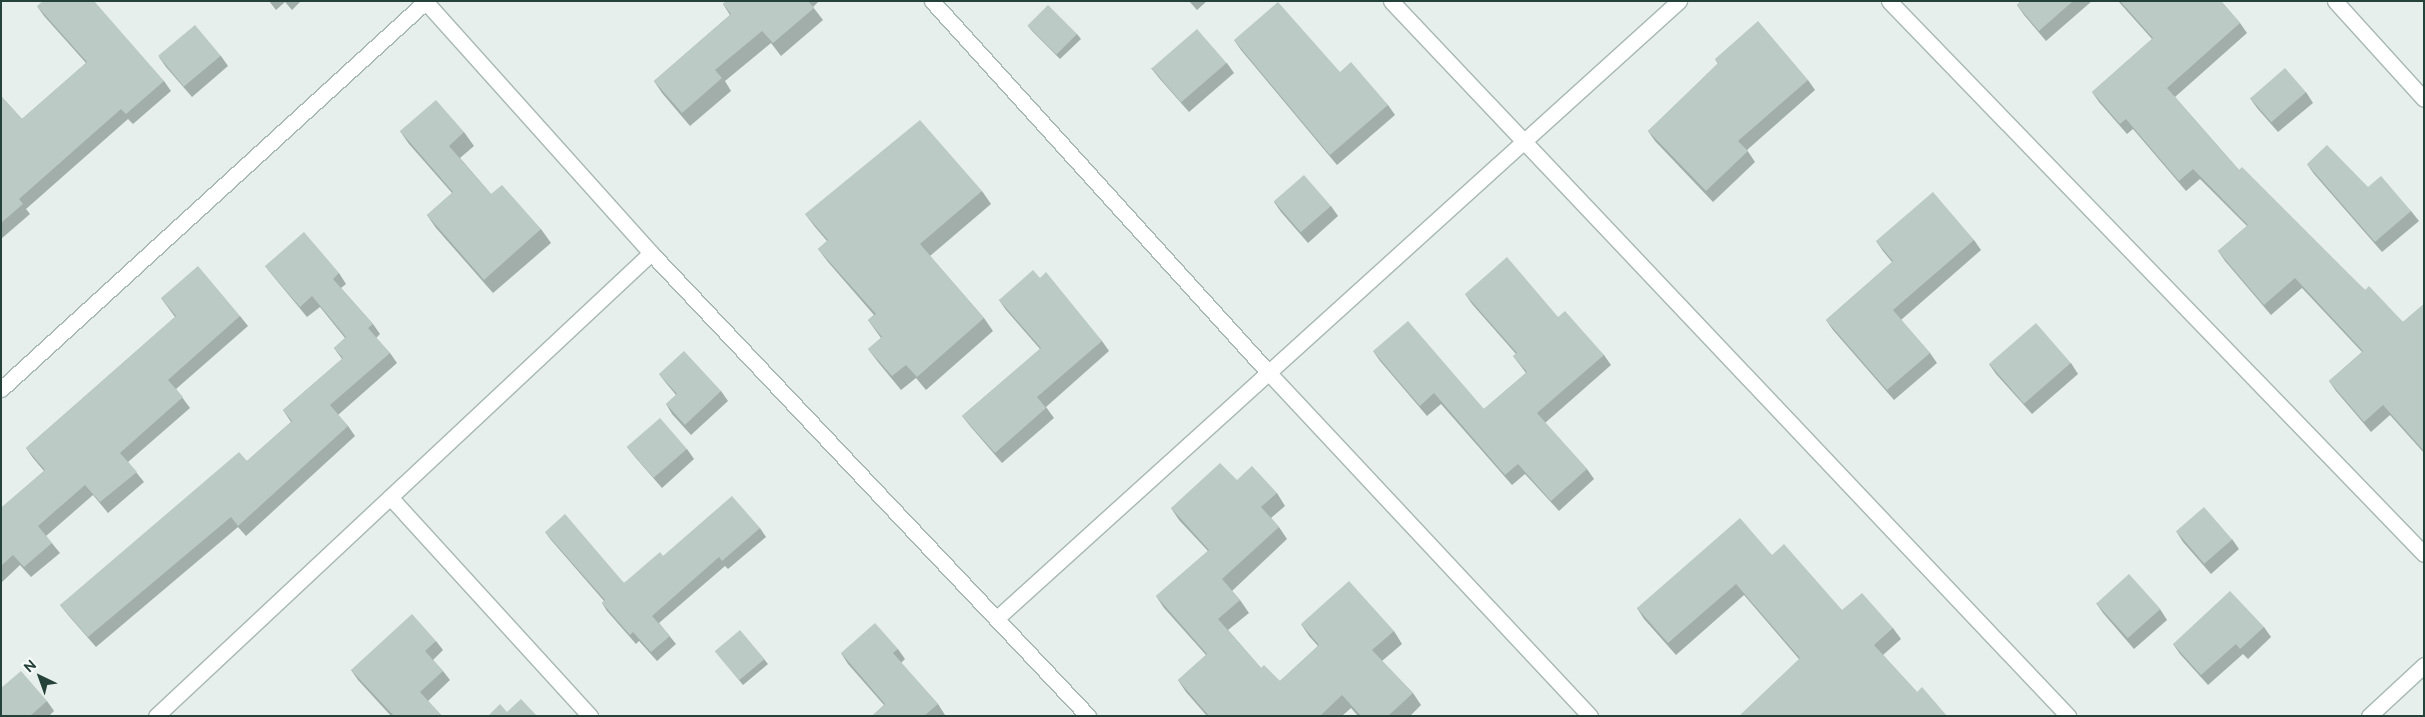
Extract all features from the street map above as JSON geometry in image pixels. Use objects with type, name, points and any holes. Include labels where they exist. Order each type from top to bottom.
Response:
[{"type":"street","points":[[1,389],[426,1],[651,254],[1088,716]]},
{"type":"street","points":[[932,1],[1268,372],[1590,716]]},
{"type":"street","points":[[1391,1],[2068,716]]},
{"type":"street","points":[[997,618],[1679,1]]},
{"type":"street","points":[[1889,1],[2424,554]]},
{"type":"street","points":[[2335,1],[2424,99]]},
{"type":"street","points":[[156,716],[651,254]]},
{"type":"street","points":[[390,497],[590,716]]},
{"type":"street","points":[[2369,716],[2424,665]]},
{"type":"building","points":[[43,1],[94,1],[164,81],[126,114],[121,109],[19,199],[23,204],[1,223],[1,96],[22,119],[87,62],[37,6]]},
{"type":"building","points":[[726,1],[808,1],[814,8],[773,43],[762,31],[715,70],[722,78],[682,113],[654,81],[731,14],[723,4]]},
{"type":"building","points":[[2021,1],[2073,1],[2039,31],[2017,5]]},
{"type":"building","points":[[2120,1],[2221,1],[2240,23],[2167,88],[2239,170],[2242,167],[2365,290],[2369,286],[2403,322],[2424,304],[2424,451],[2383,405],[2364,422],[2329,381],[2363,351],[2295,278],[2264,305],[2218,251],[2248,225],[2193,169],[2179,181],[2126,119],[2120,124],[2092,92],[2153,38]]},
{"type":"building","points":[[1278,2],[1340,72],[1351,62],[1388,105],[1330,155],[1234,40]]},
{"type":"building","points":[[1048,5],[1077,34],[1056,54],[1027,26]]},
{"type":"building","points":[[1758,21],[1808,80],[1738,141],[1748,151],[1706,191],[1648,131],[1718,63],[1715,59]]},
{"type":"building","points":[[195,25],[221,56],[184,86],[158,56]]},
{"type":"building","points":[[1197,29],[1227,63],[1181,102],[1152,68]]},
{"type":"building","points":[[2285,68],[2306,92],[2271,122],[2250,98]]},
{"type":"building","points":[[436,100],[464,132],[449,146],[491,194],[502,185],[541,229],[484,280],[427,215],[453,192],[400,131]]},
{"type":"building","points":[[920,120],[982,191],[920,244],[984,318],[917,377],[906,365],[892,376],[868,349],[882,337],[868,320],[876,314],[818,249],[828,240],[805,214]]},
{"type":"building","points":[[2327,145],[2368,187],[2381,176],[2411,211],[2375,242],[2307,164]]},
{"type":"building","points":[[1304,175],[1331,206],[1301,232],[1274,201]]},
{"type":"building","points":[[1933,192],[1974,240],[1893,310],[1930,353],[1887,390],[1826,320],[1893,261],[1876,241]]},
{"type":"building","points":[[304,232],[339,273],[333,279],[373,324],[368,328],[390,353],[330,405],[348,426],[238,526],[231,517],[88,637],[60,605],[239,452],[247,461],[292,421],[283,410],[343,358],[334,348],[346,337],[312,296],[300,307],[265,266]]},
{"type":"building","points":[[1507,257],[1558,317],[1565,311],[1604,355],[1537,413],[1587,469],[1551,501],[1518,464],[1505,475],[1434,393],[1420,406],[1373,351],[1408,321],[1484,409],[1527,372],[1513,356],[1517,353],[1465,294]]},
{"type":"building","points":[[198,266],[240,316],[168,380],[183,397],[120,453],[137,472],[100,502],[85,485],[38,526],[52,543],[24,567],[13,555],[1,566],[1,508],[45,470],[26,448],[176,316],[161,298]]},
{"type":"building","points":[[1033,270],[1040,278],[1046,272],[1102,341],[1037,397],[1046,408],[995,453],[962,416],[1041,348],[999,300]]},
{"type":"building","points":[[2036,323],[2071,363],[2024,404],[1989,364]]},
{"type":"building","points":[[684,351],[721,391],[685,425],[666,404],[677,394],[659,374]]},
{"type":"building","points":[[660,418],[687,449],[654,478],[627,447]]},
{"type":"building","points":[[1220,463],[1237,480],[1252,466],[1277,493],[1261,507],[1279,527],[1222,579],[1240,600],[1218,619],[1261,668],[1264,665],[1280,681],[1319,645],[1301,624],[1349,581],[1394,631],[1372,650],[1413,693],[1388,716],[1361,716],[1342,695],[1320,716],[1209,716],[1178,680],[1207,654],[1156,596],[1209,550],[1171,508]]},
{"type":"building","points":[[732,496],[760,528],[722,561],[719,557],[652,616],[670,636],[651,652],[633,632],[630,635],[602,603],[605,600],[545,532],[565,514],[624,583],[660,552],[663,556]]},
{"type":"building","points":[[2204,507],[2232,539],[2204,564],[2176,531]]},
{"type":"building","points":[[1740,518],[1772,555],[1784,544],[1842,610],[1862,593],[1893,628],[1874,645],[1917,692],[1922,687],[1947,716],[1739,716],[1800,658],[1736,584],[1668,643],[1637,608]]},
{"type":"building","points":[[2129,574],[2160,609],[2128,638],[2096,603]]},
{"type":"building","points":[[2230,591],[2264,627],[2240,649],[2236,644],[2201,675],[2173,644]]},
{"type":"building","points":[[412,614],[436,641],[425,651],[443,671],[420,692],[442,716],[394,716],[351,670]]},
{"type":"building","points":[[875,623],[898,649],[893,653],[938,704],[924,716],[872,716],[885,704],[841,653]]},
{"type":"building","points":[[740,630],[764,659],[739,680],[715,651]]},
{"type":"building","points":[[21,671],[47,701],[30,716],[1,716],[1,688]]},
{"type":"building","points":[[521,699],[537,716],[488,716],[500,704],[507,712]]}]
